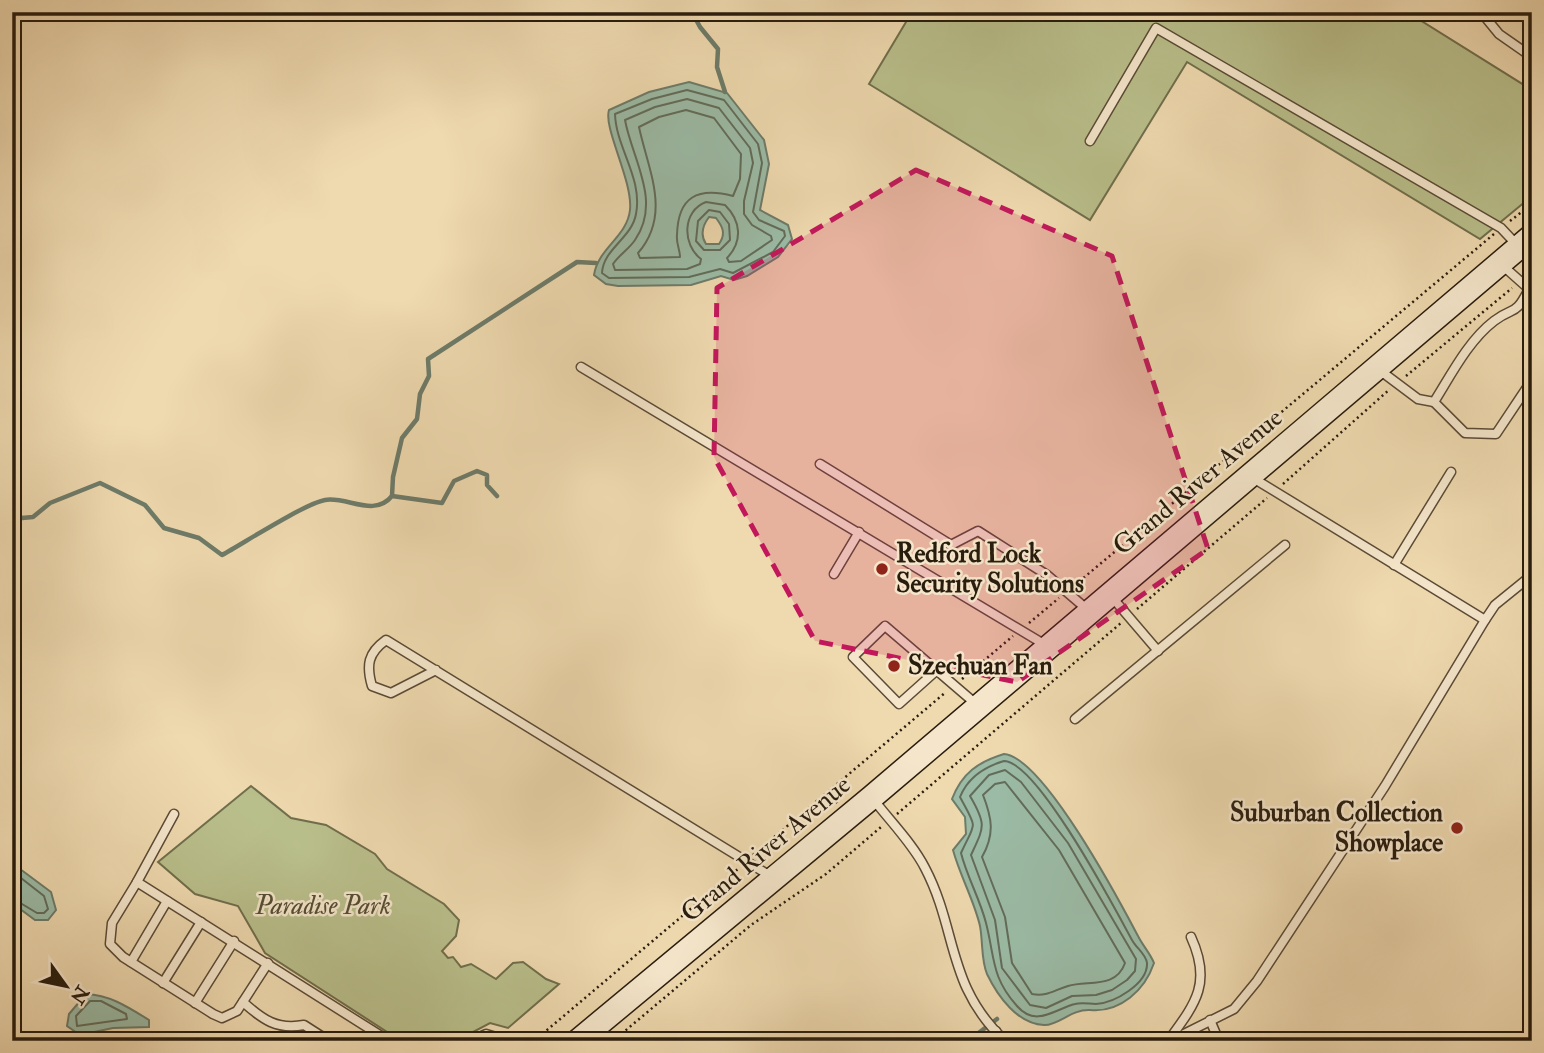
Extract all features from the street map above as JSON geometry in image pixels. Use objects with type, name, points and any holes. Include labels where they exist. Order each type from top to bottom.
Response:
[{"type":"main road","name":"Grand River Avenue","points":[[578,1041],[872,797],[1525,242]]},
{"type":"lane","points":[[1481,12],[1499,34],[1532,57]]},
{"type":"lane","points":[[1090,141],[1156,28],[1525,242]]},
{"type":"lane","points":[[1434,402],[1463,356],[1494,321],[1518,309],[1530,289],[1500,263]]},
{"type":"lane","points":[[581,367],[1047,646]]},
{"type":"lane","points":[[1376,367],[1418,399],[1434,402],[1465,433],[1496,434],[1532,380]]},
{"type":"lane","points":[[820,464],[951,545],[978,531],[1047,575],[1089,611]]},
{"type":"lane","points":[[1394,565],[1451,472]]},
{"type":"lane","points":[[1248,475],[1485,620]]},
{"type":"lane","points":[[834,574],[859,532]]},
{"type":"lane","points":[[1075,719],[1285,545]]},
{"type":"lane","points":[[1169,1041],[1234,1009],[1256,981],[1385,786],[1495,605],[1532,575]]},
{"type":"lane","points":[[1109,594],[1158,651]]},
{"type":"lane","points":[[937,670],[899,705],[853,657],[885,626],[955,685],[978,706]]},
{"type":"lane","points":[[436,670],[391,693],[372,686],[368,670],[369,657],[386,640],[436,670],[775,878]]},
{"type":"lane","points":[[872,797],[925,867],[964,985],[981,1015],[1005,1041]]},
{"type":"lane","points":[[174,814],[108,933],[115,951],[222,1018],[237,1011],[268,963]]},
{"type":"lane","points":[[137,882],[389,1041]]},
{"type":"lane","points":[[131,962],[167,901]]},
{"type":"lane","points":[[163,983],[201,922]]},
{"type":"lane","points":[[1169,1041],[1192,1007],[1201,985],[1200,958],[1191,937]]},
{"type":"lane","points":[[195,1003],[234,941]]},
{"type":"lane","points":[[243,1002],[272,1024],[290,1027],[304,1024],[324,1039]]},
{"type":"lane","points":[[1210,1020],[1219,1041]]},
{"type":"lane","points":[[986,1041],[996,1031]]},
{"type":"lane","points":[[471,1041],[486,1034],[509,1041]]},
{"type":"path","points":[[534,1041],[955,685],[1532,204]]},
{"type":"path","points":[[613,1041],[751,925],[826,874],[1275,491],[1397,383],[1520,281]]},
{"type":"highlighted area","points":[[916,170],[1112,256],[1208,549],[1017,682],[815,641],[714,457],[717,288]]},
{"type":"green space","points":[[912,12],[1407,12],[1532,90],[1532,196],[1480,239],[1187,62],[1090,220],[869,84]]},
{"type":"green space","name":"Paradise Park","points":[[251,786],[291,818],[326,825],[375,854],[387,869],[444,904],[459,920],[456,936],[442,951],[448,958],[453,957],[461,967],[471,964],[496,979],[513,963],[523,962],[546,979],[559,984],[508,1028],[490,1023],[456,1041],[398,1039],[265,953],[238,906],[195,894],[158,862]]},
{"type":"water","points":[[689,82],[727,93],[764,140],[769,164],[760,210],[788,225],[792,239],[778,257],[747,276],[734,280],[721,276],[691,285],[618,286],[606,284],[594,275],[601,257],[624,228],[630,210],[627,185],[610,129],[609,110],[649,92]],"holes":[[[709,217],[716,218],[723,231],[721,240],[719,244],[706,244],[703,237],[704,227]]]},
{"type":"water","points":[[1004,754],[1020,761],[1059,803],[1098,863],[1154,963],[1138,991],[1121,1004],[1101,1010],[1083,1010],[1049,1025],[1035,1023],[1010,1008],[987,974],[977,916],[953,850],[966,834],[965,817],[952,799],[966,775],[986,761]]},
{"type":"water","points":[[12,863],[51,892],[56,910],[48,920],[35,920],[12,903]]},
{"type":"water","points":[[86,994],[111,999],[126,1006],[149,1020],[149,1027],[113,1028],[80,1035],[67,1026],[69,1014]]},
{"type":"waterway","points":[[692,12],[718,49],[717,67],[725,92]]},
{"type":"waterway","points":[[392,496],[393,477],[402,438],[417,419],[420,394],[429,376],[428,359],[577,262],[596,263]]},
{"type":"waterway","points":[[12,512],[22,518],[33,517],[50,503],[100,483],[145,505],[164,528],[199,538],[222,555],[289,516],[325,500],[369,506],[385,502],[392,496],[442,503],[454,481],[477,471],[487,475],[487,485],[497,496]]},
{"type":"waterway","points":[[968,1041],[997,1019]]},
{"type":"place","name":"Redford Lock Security Solutions","points":[[882,569]]},
{"type":"place","name":"Szechuan Fan","points":[[894,666]]},
{"type":"place","name":"Suburban Collection Showplace","points":[[1457,828]]}]
